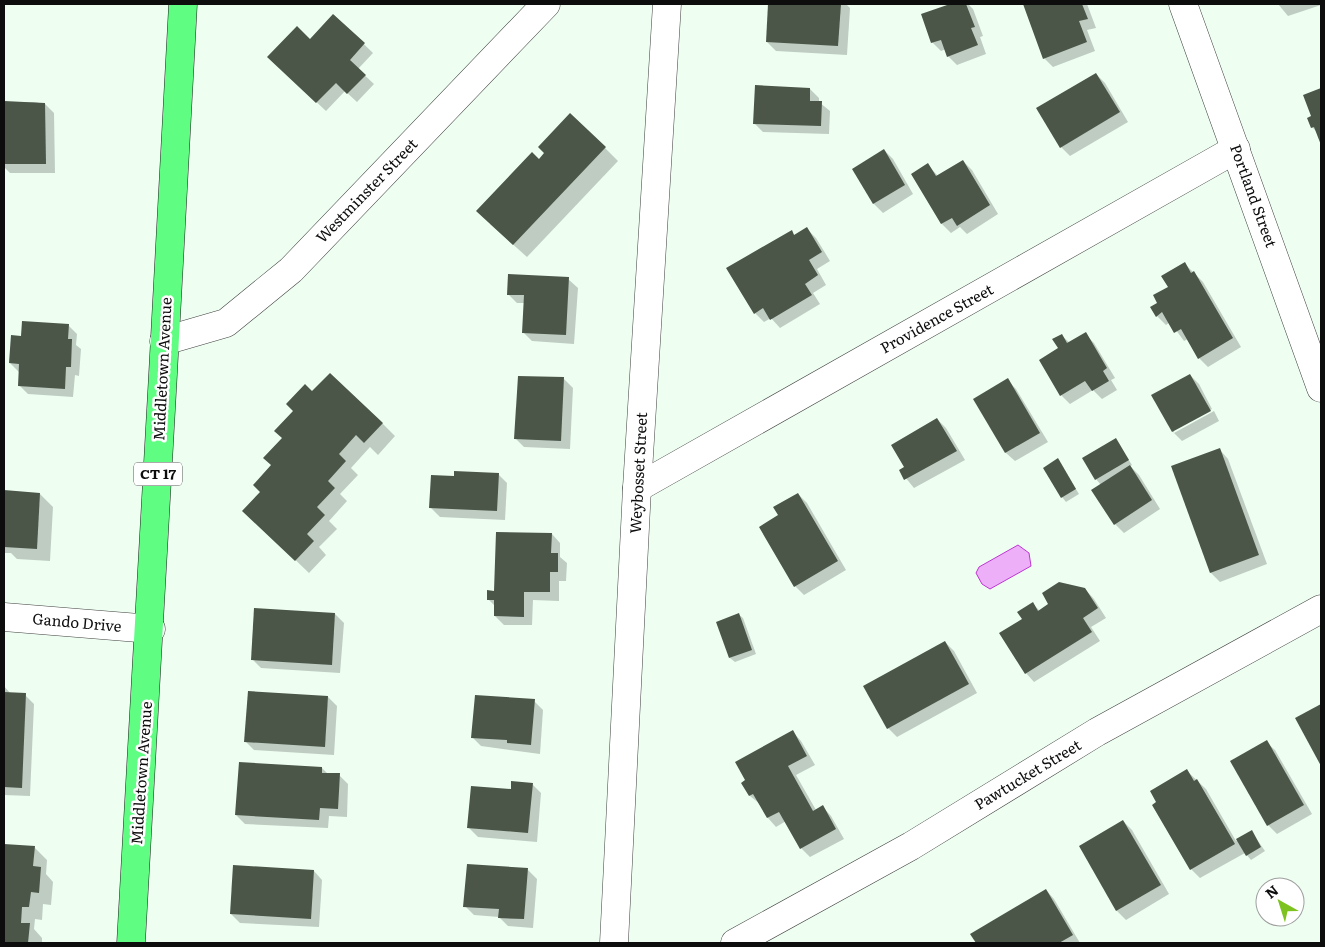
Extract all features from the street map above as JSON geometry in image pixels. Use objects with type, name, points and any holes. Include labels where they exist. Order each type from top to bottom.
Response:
[{"type":"main road","name":"Middletown Avenue","points":[[131,943],[151,629],[164,341],[183,4]]},
{"type":"street","name":"Westminster Street","points":[[164,341],[226,323],[291,270],[546,4]]},
{"type":"street","name":"Weybosset Street","points":[[614,943],[637,488],[668,4]]},
{"type":"street","name":"Portland Street","points":[[1183,4],[1321,388]]},
{"type":"street","name":"Providence Street","points":[[637,488],[1236,150]]},
{"type":"street","name":"Pawtucket Street","points":[[735,943],[911,846],[1097,732],[1321,609]]},
{"type":"street","name":"Gando Drive","points":[[4,617],[151,629]]},
{"type":"shaded area","points":[[1018,545],[1029,553],[1031,566],[990,589],[982,584],[976,573],[979,567]]},
{"type":"building","points":[[768,4],[841,4],[838,46],[766,42]]},
{"type":"building","points":[[950,4],[966,4],[975,27],[971,28],[978,45],[947,57],[941,40],[931,43],[921,14]]},
{"type":"building","points":[[1023,4],[1082,4],[1088,19],[1079,21],[1087,42],[1043,59]]},
{"type":"building","points":[[333,14],[365,43],[350,60],[366,75],[347,94],[336,83],[316,103],[267,57],[297,26],[310,39]]},
{"type":"building","points":[[1096,73],[1120,112],[1060,148],[1036,108]]},
{"type":"building","points":[[755,85],[810,88],[810,101],[822,101],[821,126],[753,124]]},
{"type":"building","points":[[1321,88],[1321,145],[1314,127],[1311,128],[1307,118],[1311,116],[1303,95]]},
{"type":"building","points":[[4,101],[45,103],[46,164],[4,164]]},
{"type":"building","points":[[570,113],[606,147],[513,245],[476,211],[532,152],[539,159],[544,153],[538,147]]},
{"type":"building","points":[[884,149],[905,185],[873,204],[852,169]]},
{"type":"building","points":[[963,160],[990,205],[957,226],[952,218],[941,224],[911,174],[928,163],[936,176]]},
{"type":"building","points":[[807,227],[822,252],[809,260],[818,275],[805,284],[812,295],[770,320],[763,308],[754,314],[726,268],[792,230],[794,235]]},
{"type":"building","points":[[1185,262],[1191,273],[1194,271],[1233,338],[1198,359],[1181,329],[1174,333],[1162,312],[1156,317],[1150,307],[1157,303],[1153,295],[1168,287],[1161,276]]},
{"type":"building","points":[[508,274],[569,277],[566,335],[522,333],[524,295],[507,295]]},
{"type":"building","points":[[22,321],[69,324],[68,339],[72,339],[71,367],[66,367],[65,389],[18,386],[19,364],[9,363],[11,335],[21,336]]},
{"type":"building","points":[[1086,332],[1107,368],[1103,371],[1109,381],[1092,391],[1085,381],[1060,396],[1039,360],[1058,348],[1052,339],[1062,334],[1067,343]]},
{"type":"building","points":[[330,373],[383,423],[364,443],[356,435],[339,454],[346,461],[328,481],[335,488],[317,507],[325,515],[307,534],[314,541],[295,561],[242,511],[260,492],[253,485],[271,465],[263,458],[282,438],[274,431],[293,411],[286,404],[305,384],[312,391]]},
{"type":"building","points":[[1190,374],[1211,411],[1172,432],[1151,395]]},
{"type":"building","points":[[518,376],[564,377],[561,441],[514,439]]},
{"type":"building","points":[[1008,378],[1040,433],[1005,453],[973,399]]},
{"type":"building","points":[[937,418],[957,451],[904,480],[899,470],[904,467],[891,445]]},
{"type":"building","points":[[1116,438],[1129,460],[1095,480],[1082,458]]},
{"type":"building","points":[[1220,448],[1259,555],[1210,573],[1171,466]]},
{"type":"building","points":[[1058,458],[1076,489],[1061,498],[1043,468]]},
{"type":"building","points":[[1130,465],[1152,500],[1114,525],[1091,490]]},
{"type":"building","points":[[454,471],[499,473],[497,511],[429,508],[431,475],[454,476]]},
{"type":"building","points":[[4,490],[40,493],[37,549],[4,547]]},
{"type":"building","points":[[798,493],[838,561],[794,587],[759,527],[778,515],[773,507]]},
{"type":"building","points":[[496,532],[552,533],[551,553],[558,553],[558,572],[550,572],[550,592],[524,592],[524,617],[494,616],[494,600],[487,600],[487,590],[494,591]]},
{"type":"building","points":[[1059,582],[1085,588],[1098,608],[1083,618],[1092,632],[1025,674],[999,633],[1022,619],[1017,612],[1033,602],[1038,611],[1048,604],[1042,593]]},
{"type":"building","points":[[254,608],[335,613],[332,665],[251,660]]},
{"type":"building","points":[[739,613],[752,650],[729,658],[716,622]]},
{"type":"building","points":[[945,641],[969,684],[887,729],[863,686]]},
{"type":"building","points":[[248,691],[328,696],[325,747],[244,742]]},
{"type":"building","points":[[4,692],[26,693],[22,788],[4,787]]},
{"type":"building","points":[[475,695],[535,699],[531,745],[507,743],[507,740],[471,738]]},
{"type":"building","points":[[1321,704],[1321,766],[1295,718]]},
{"type":"building","points":[[793,730],[807,756],[788,766],[813,811],[823,805],[836,829],[800,849],[779,812],[767,818],[753,794],[749,796],[741,783],[745,780],[735,762]]},
{"type":"building","points":[[1267,740],[1304,805],[1267,826],[1230,761]]},
{"type":"building","points":[[239,762],[322,767],[322,773],[340,773],[338,809],[320,808],[319,820],[235,815]]},
{"type":"building","points":[[1187,769],[1194,781],[1197,779],[1235,844],[1190,870],[1152,805],[1156,802],[1150,791]]},
{"type":"building","points":[[511,781],[533,783],[528,833],[467,828],[471,786],[511,789]]},
{"type":"building","points":[[1123,820],[1161,885],[1116,911],[1079,846]]},
{"type":"building","points":[[1252,830],[1261,847],[1246,856],[1236,839]]},
{"type":"building","points":[[4,844],[35,846],[33,866],[41,867],[39,893],[31,892],[29,907],[22,907],[21,923],[30,923],[28,943],[4,943]]},
{"type":"building","points":[[467,864],[528,868],[524,919],[498,918],[499,909],[463,907]]},
{"type":"building","points":[[233,865],[314,870],[311,919],[230,914]]},
{"type":"building","points":[[1046,889],[1073,935],[1059,943],[976,943],[970,934]]}]
